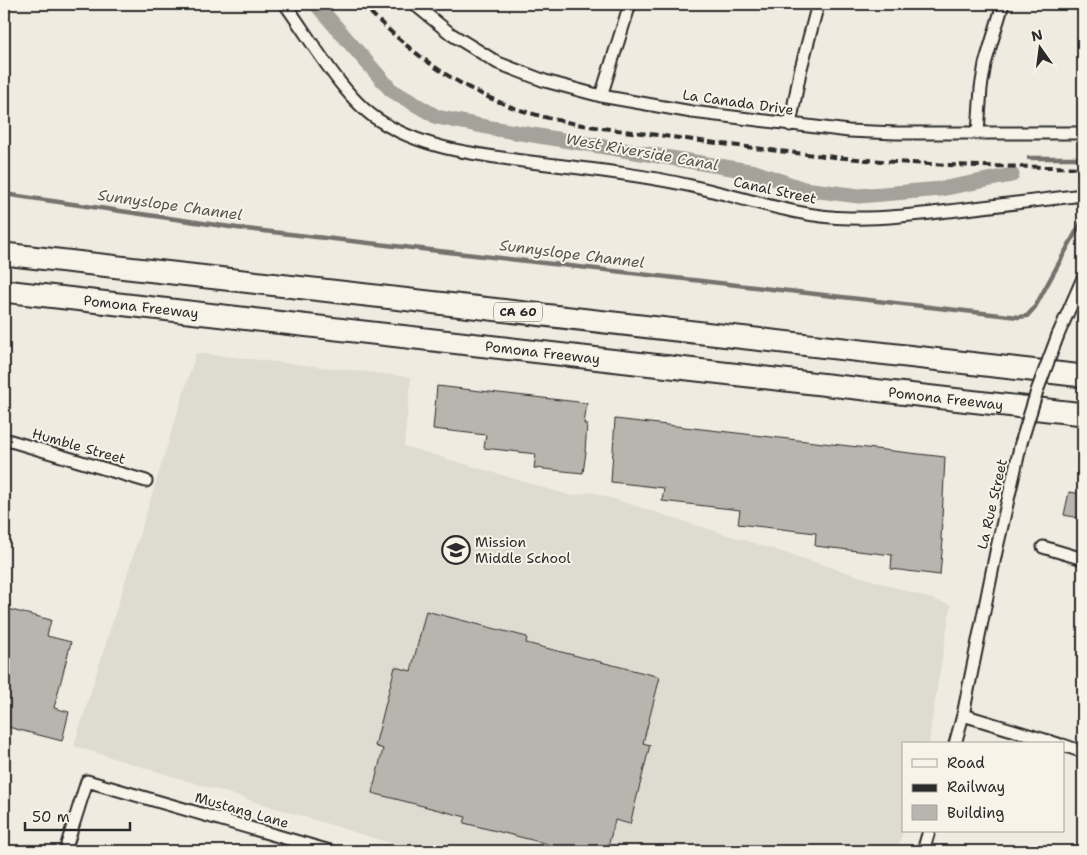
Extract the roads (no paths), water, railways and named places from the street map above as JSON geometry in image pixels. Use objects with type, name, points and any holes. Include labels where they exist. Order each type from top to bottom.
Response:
[{"type":"highway","name":"CA 60","points":[[4,254],[1083,376]]},
{"type":"highway","name":"Pomona Freeway","points":[[4,291],[1083,414]]},
{"type":"street","name":"Canal Street","points":[[285,4],[336,76],[360,106],[393,128],[428,143],[468,154],[686,184],[797,212],[847,218],[883,218],[925,214],[1083,195]]},
{"type":"street","name":"La Canada Drive","points":[[415,4],[451,34],[498,64],[601,96],[692,112],[790,125],[868,132],[1083,133]]},
{"type":"street","points":[[601,96],[630,4]]},
{"type":"street","points":[[790,125],[800,72],[818,4]]},
{"type":"street","points":[[978,133],[981,88],[985,64],[1003,4]]},
{"type":"street","name":"La Rue Street","points":[[956,742],[963,715],[996,552],[1021,443],[1037,391],[1058,335],[1083,278]]},
{"type":"street","name":"Humble Street","points":[[4,439],[146,481]]},
{"type":"street","points":[[1043,546],[1083,559]]},
{"type":"street","points":[[963,715],[1051,742]]},
{"type":"street","points":[[1064,746],[1083,752]]},
{"type":"street","name":"Mustang Lane","points":[[65,851],[87,781],[330,851]]},
{"type":"street","points":[[923,851],[929,832]]},
{"type":"waterway","name":"West Riverside Canal","points":[[316,4],[391,90],[437,117],[497,129],[755,172],[804,189],[859,196],[941,189],[1012,175]]},
{"type":"waterway","name":"West Riverside Canal","points":[[1029,158],[1083,158]]},
{"type":"waterway","name":"Sunnyslope Channel","points":[[4,194],[237,228],[1018,317],[1027,316],[1035,307],[1083,219]]},
{"type":"railway","points":[[362,4],[392,33],[441,71],[497,101],[539,116],[583,125],[801,154],[949,165],[1083,168]]},
{"type":"place","name":"Mission Middle School","points":[[456,550]]}]
